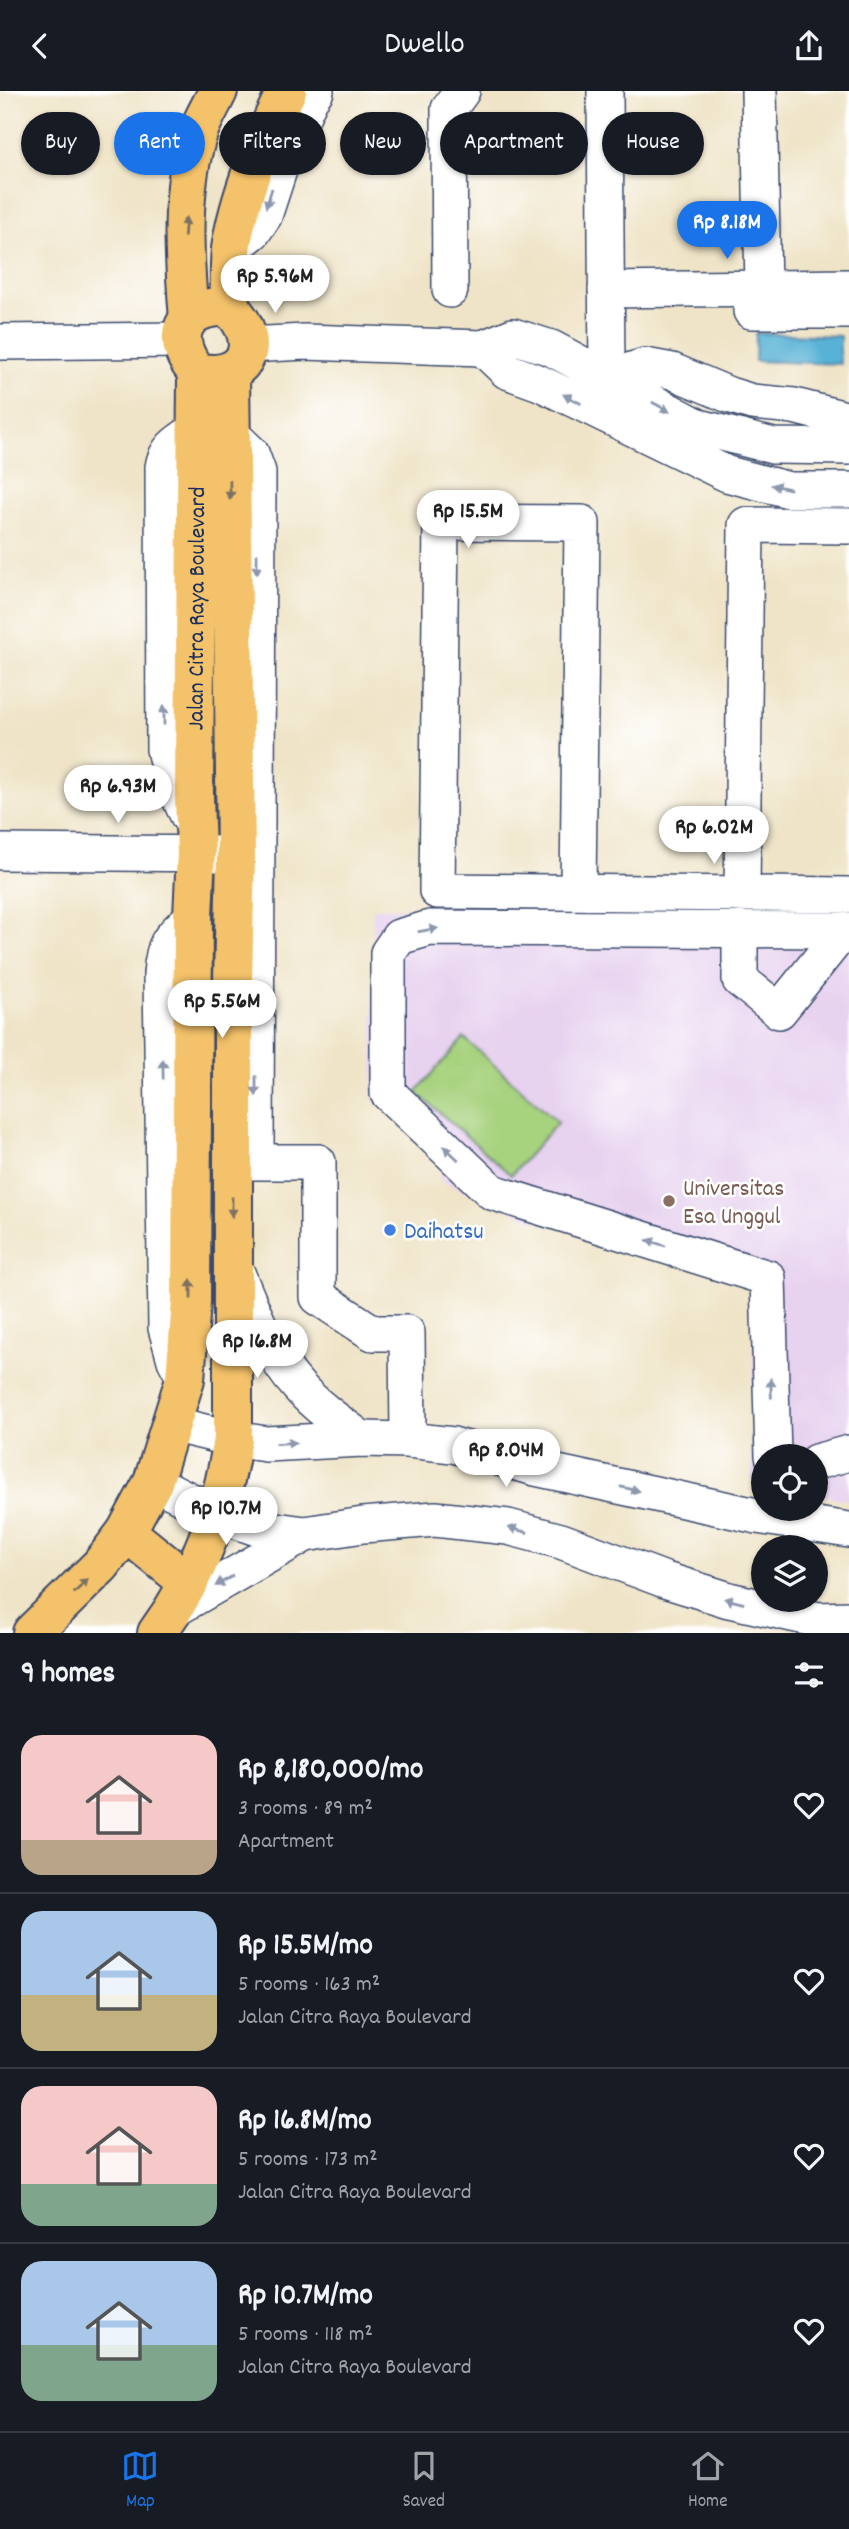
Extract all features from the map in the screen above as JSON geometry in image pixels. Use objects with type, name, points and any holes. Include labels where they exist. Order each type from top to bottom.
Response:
[{"type":"main road","name":"Jalan Citra Raya Boulevard","points":[[173,1608],[205,1552],[218,1514],[233,1439],[232,1262],[244,1147],[244,980],[236,854],[245,765],[245,644],[213,432],[209,350],[183,253],[189,170],[199,129],[218,91]]},
{"type":"main road","points":[[209,350],[248,334],[244,323],[230,309],[231,250],[258,154],[304,93]]},
{"type":"main road","name":"Jalan Citra Raya Boulevard","points":[[32,1633],[102,1565],[126,1532],[153,1482],[186,1379],[191,1302],[178,1124],[193,916],[195,840],[179,619],[213,432]]},
{"type":"main road","points":[[126,1532],[173,1608]]},
{"type":"street","points":[[450,290],[449,109],[462,91]]},
{"type":"street","points":[[605,91],[606,290],[612,380]]},
{"type":"street","points":[[759,91],[763,288]]},
{"type":"street","points":[[606,290],[849,287]]},
{"type":"street","points":[[733,310],[849,311]]},
{"type":"street","points":[[0,342],[209,350],[305,342],[483,348],[513,337],[551,348],[699,427],[773,446],[849,447]]},
{"type":"street","points":[[483,348],[507,371],[540,383],[727,474],[789,490],[849,491]]},
{"type":"street","points":[[612,380],[645,366],[672,371],[752,402],[794,406],[849,419]]},
{"type":"street","points":[[578,892],[582,523],[440,522],[437,891],[849,895]]},
{"type":"street","points":[[742,894],[746,525],[849,526]]},
{"type":"street","points":[[244,980],[245,765]]},
{"type":"street","points":[[0,852],[195,840],[236,854]]},
{"type":"street","points":[[773,1444],[768,1278],[492,1192],[388,1093],[388,953],[399,937],[430,928],[846,930]]},
{"type":"street","points":[[740,929],[740,980],[779,1011],[846,930]]},
{"type":"street","points":[[244,1147],[318,1162],[318,1297],[373,1333],[407,1333],[408,1440]]},
{"type":"street","points":[[232,1262],[255,1318],[278,1361],[300,1388],[362,1439]]},
{"type":"street","points":[[171,1424],[266,1444],[362,1439],[453,1445],[546,1470],[751,1507]]},
{"type":"street","points":[[828,1459],[849,1453]]},
{"type":"street","points":[[153,1482],[218,1514],[254,1527],[305,1534],[363,1525],[435,1519],[508,1527],[561,1541],[665,1580],[729,1600],[819,1620],[849,1619]]},
{"type":"street","points":[[811,1521],[849,1530]]},
{"type":"street","points":[[173,1608],[305,1534]]},
{"type":"shaded area","name":"Universitas Esa Unggul","points":[[849,907],[849,1500],[828,1497],[828,1444],[752,1444],[755,1277],[537,1221],[441,1181],[439,1150],[373,1100],[373,908]]},
{"type":"green space","points":[[464,1038],[558,1122],[511,1175],[416,1092]]},
{"type":"water","points":[[756,333],[840,336],[840,364],[755,361]]},
{"type":"place","name":"Universitas Esa Unggul","points":[[669,1201]]},
{"type":"place","name":"Daihatsu","points":[[390,1230]]}]
